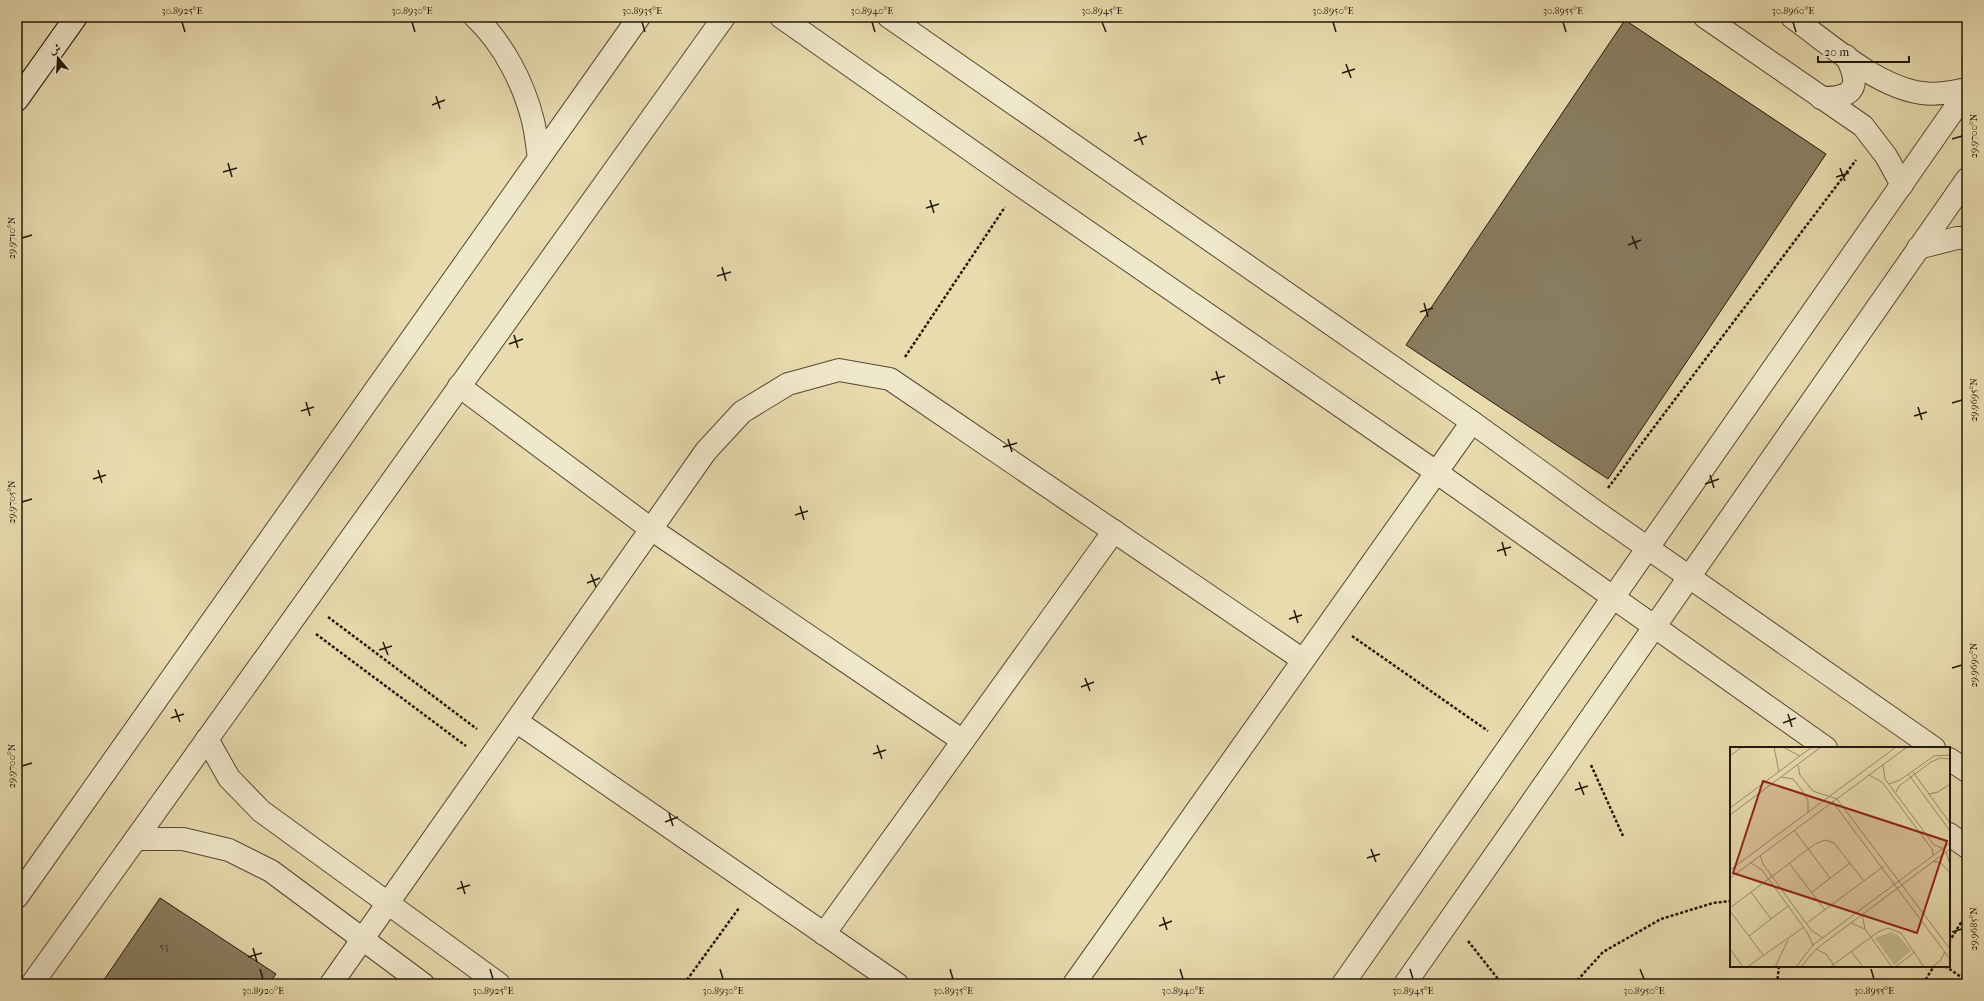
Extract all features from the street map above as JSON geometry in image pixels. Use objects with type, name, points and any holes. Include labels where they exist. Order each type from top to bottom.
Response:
[{"type":"street","points":[[17,100],[76,17]]},
{"type":"street","points":[[474,17],[503,52],[521,85],[533,121],[539,158]]},
{"type":"street","points":[[17,897],[639,17]]},
{"type":"street","points":[[32,984],[724,17]]},
{"type":"street","points":[[781,17],[1020,185],[1436,472],[1825,747]]},
{"type":"street","points":[[889,17],[1472,422],[1592,509],[1933,747]]},
{"type":"street","points":[[1705,17],[1863,126],[1873,137],[1886,156],[1902,185]]},
{"type":"street","points":[[1792,17],[1878,78],[1900,88],[1922,93],[1946,93],[1967,90]]},
{"type":"street","points":[[1821,98],[1845,96],[1852,90],[1855,78],[1852,67],[1846,56]]},
{"type":"street","points":[[1342,984],[1967,90]]},
{"type":"street","points":[[1405,984],[1967,179]]},
{"type":"street","points":[[1918,248],[1957,238],[1967,238]]},
{"type":"street","points":[[331,984],[706,451],[742,412],[788,384],[839,370],[890,379],[1303,660]]},
{"type":"street","points":[[459,386],[651,529],[962,741]]},
{"type":"street","points":[[1074,984],[1472,422]]},
{"type":"street","points":[[824,934],[1114,531]]},
{"type":"street","points":[[516,721],[754,887],[897,984]]},
{"type":"street","points":[[207,739],[229,778],[261,811],[499,984]]},
{"type":"street","points":[[1950,760],[1967,771]]},
{"type":"street","points":[[1950,835],[1967,847]]},
{"type":"street","points":[[136,839],[183,839],[229,850],[271,871],[423,984]]},
{"type":"path","points":[[1592,509],[1873,137]]},
{"type":"path","points":[[890,379],[1020,185]]},
{"type":"path","points":[[300,609],[493,754]]},
{"type":"path","points":[[300,609],[493,754]]},
{"type":"path","points":[[1331,621],[1509,746]]},
{"type":"path","points":[[1578,735],[1623,836]]},
{"type":"path","points":[[684,984],[754,887]]},
{"type":"path","points":[[1574,984],[1603,952],[1661,919],[1713,903],[1730,901]]},
{"type":"path","points":[[1950,940],[1967,913]]},
{"type":"path","points":[[1450,919],[1502,984]]},
{"type":"path","points":[[1777,984],[1779,967]]},
{"type":"path","points":[[1923,984],[1933,967]]},
{"type":"path","points":[[1946,967],[1967,981]]},
{"type":"building","points":[[1625,20],[1826,154],[1608,479],[1406,345]]},
{"type":"building","points":[[160,898],[276,974],[269,984],[101,984]]}]
